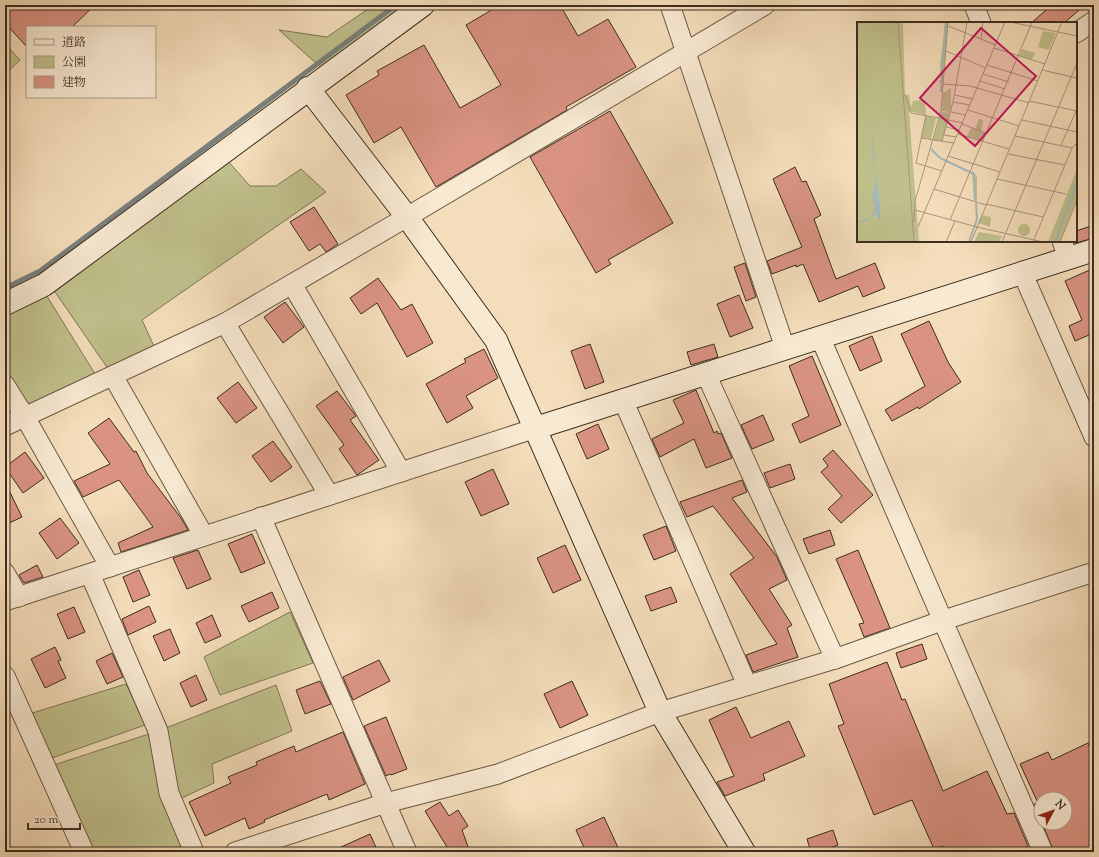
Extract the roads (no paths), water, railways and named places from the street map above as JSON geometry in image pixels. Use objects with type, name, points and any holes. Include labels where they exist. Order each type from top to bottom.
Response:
[{"type":"street","points":[[5,304],[44,285],[308,88],[423,5]]},
{"type":"street","points":[[670,5],[785,348]]},
{"type":"street","points":[[5,426],[225,323],[765,5]]},
{"type":"street","points":[[974,5],[981,22]]},
{"type":"street","points":[[1077,32],[1094,21]]},
{"type":"street","points":[[308,88],[407,217],[496,340],[660,712],[744,852]]},
{"type":"street","points":[[5,573],[12,599],[261,517],[1022,272],[1065,250],[1094,250]]},
{"type":"street","points":[[1022,272],[1094,437]]},
{"type":"street","points":[[292,284],[401,472]]},
{"type":"street","points":[[225,323],[329,495]]},
{"type":"street","points":[[820,337],[1044,852]]},
{"type":"street","points":[[706,374],[835,659]]},
{"type":"street","points":[[113,376],[204,536]]},
{"type":"street","points":[[5,385],[25,417],[110,567]]},
{"type":"street","points":[[623,400],[747,685]]},
{"type":"street","points":[[261,517],[407,852]]},
{"type":"street","points":[[235,852],[386,803],[498,774],[660,712],[835,659],[944,620],[1094,572]]},
{"type":"street","points":[[90,574],[158,731],[169,793],[194,852]]},
{"type":"street","points":[[5,676],[84,852]]},
{"type":"waterway","points":[[5,288],[40,271],[396,5]]}]
